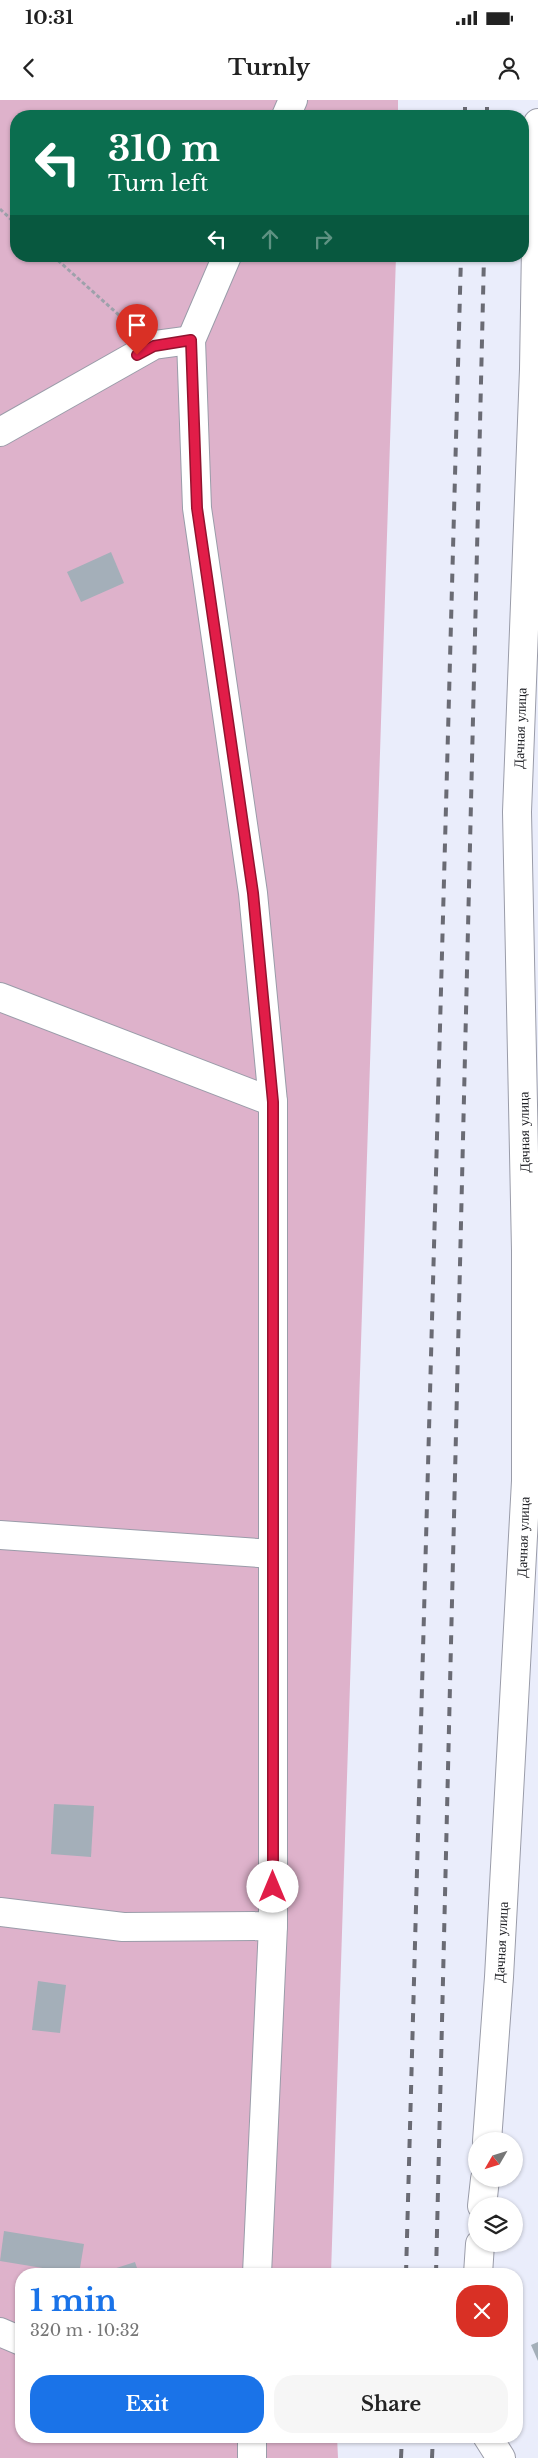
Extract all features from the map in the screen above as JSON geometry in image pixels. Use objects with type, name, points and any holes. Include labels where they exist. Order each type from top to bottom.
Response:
[{"type":"street","name":"Дачная улица","points":[[488,2132],[500,1967],[521,1603],[532,1483],[517,812],[534,369],[536,144],[538,123]]},
{"type":"street","points":[[224,262],[191,340],[197,508],[253,893],[273,1102],[273,1926],[257,2268]]},
{"type":"street","points":[[0,432],[154,346],[191,340]]},
{"type":"street","points":[[0,997],[273,1102]]},
{"type":"street","points":[[0,1535],[273,1554]]},
{"type":"street","points":[[521,1603],[538,1652]]},
{"type":"street","points":[[0,1912],[123,1927],[273,1926]]},
{"type":"street","points":[[478,2268],[479,2252]]},
{"type":"street","points":[[0,2332],[15,2338]]},
{"type":"street","points":[[252,2443],[252,2458]]},
{"type":"street","points":[[491,2443],[501,2458]]},
{"type":"path","points":[[0,209],[10,218]]},
{"type":"path","points":[[60,262],[154,346]]},
{"type":"shaded area","points":[[0,100],[398,100],[398,110],[10,110],[10,262],[396,262],[331,2268],[15,2268],[15,2443],[337,2443],[338,2458],[0,2458]]},
{"type":"building","points":[[111,552],[124,583],[81,602],[67,572]]},
{"type":"building","points":[[54,1804],[94,1806],[91,1857],[51,1854]]},
{"type":"building","points":[[38,1981],[66,1985],[60,2033],[32,2030]]},
{"type":"building","points":[[4,2231],[84,2244],[80,2268],[43,2268],[0,2261]]},
{"type":"building","points":[[135,2262],[137,2268],[116,2268]]},
{"type":"building","points":[[538,2342],[538,2361],[531,2345]]},
{"type":"railway","points":[[465,100],[465,110]]},
{"type":"railway","points":[[487,100],[487,110]]},
{"type":"railway","points":[[406,2268],[461,262]]},
{"type":"railway","points":[[436,2268],[484,262]]},
{"type":"railway","points":[[401,2458],[402,2443]]},
{"type":"railway","points":[[432,2458],[433,2443]]},
{"type":"route","points":[[137,355],[154,346],[191,340],[197,508],[253,893],[273,1102],[273,1887]]}]
